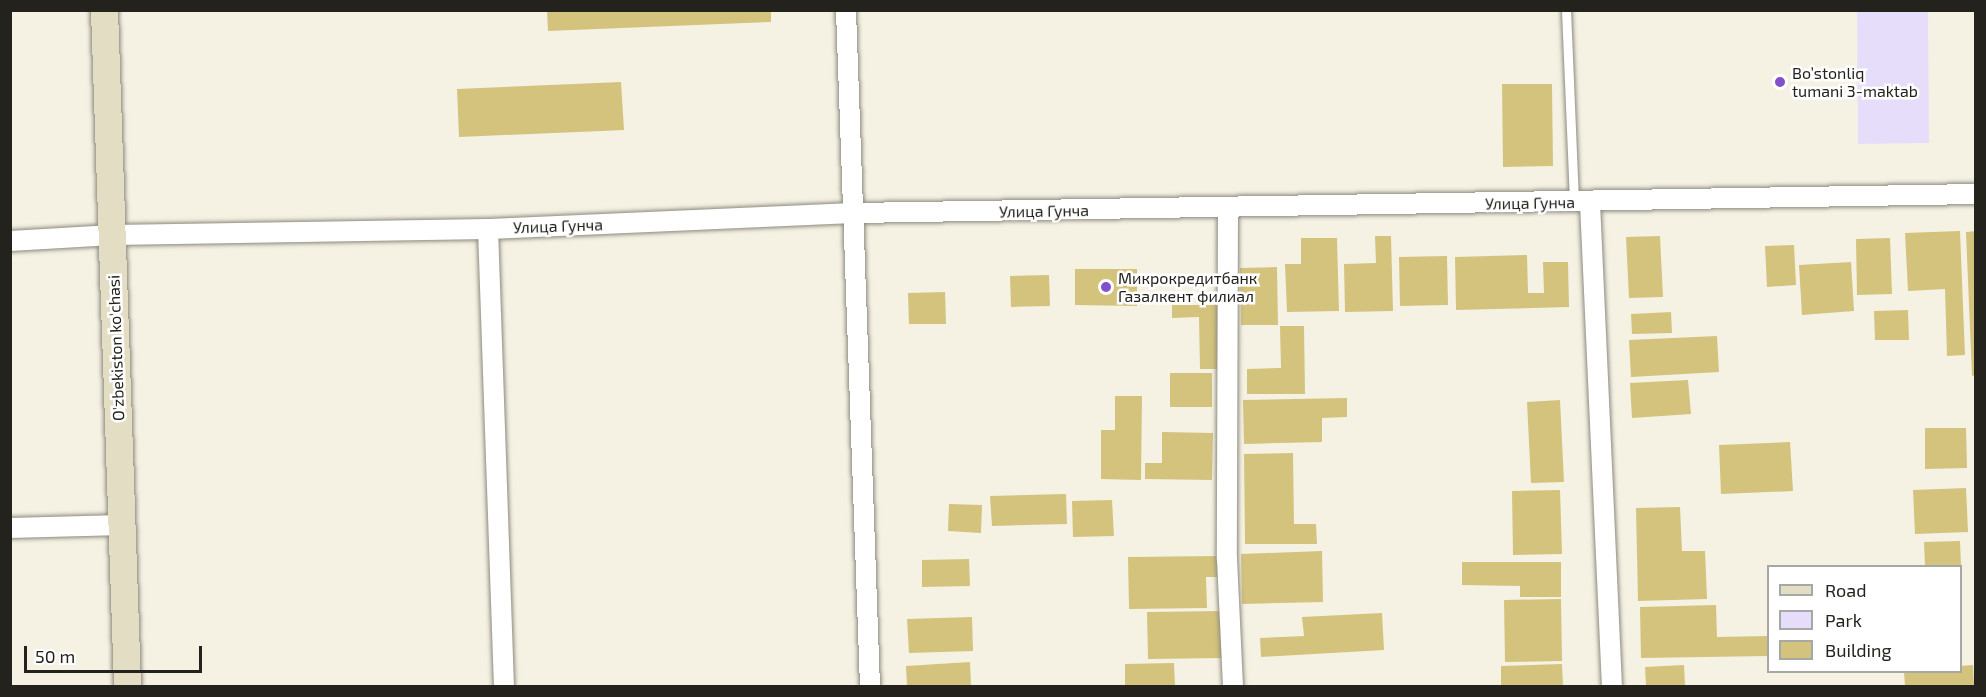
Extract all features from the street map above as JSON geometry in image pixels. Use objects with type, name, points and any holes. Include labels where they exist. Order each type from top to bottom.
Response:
[{"type":"main road","name":"O'zbekiston ko'chasi","points":[[104,10],[128,687]]},
{"type":"street","points":[[846,10],[855,213],[870,687]]},
{"type":"street","name":"Улица Гунча","points":[[10,241],[113,236],[488,229],[855,213],[1582,203],[1976,194]]},
{"type":"street","points":[[1582,203],[1611,687]]},
{"type":"street","points":[[1228,208],[1227,559],[1233,687]]},
{"type":"street","points":[[488,229],[504,687]]},
{"type":"street","points":[[10,528],[122,525]]},
{"type":"lane","points":[[1566,10],[1582,203]]},
{"type":"green space","points":[[1857,11],[1928,11],[1929,143],[1858,144]]},
{"type":"building","points":[[547,10],[771,10],[771,22],[548,31]]},
{"type":"building","points":[[621,82],[624,130],[459,137],[457,89]]},
{"type":"building","points":[[1502,84],[1552,84],[1553,166],[1503,167]]},
{"type":"building","points":[[1960,231],[1965,355],[1947,356],[1945,289],[1908,291],[1905,233]]},
{"type":"building","points":[[1976,231],[1976,375],[1972,376],[1966,232]]},
{"type":"building","points":[[1375,236],[1391,236],[1393,311],[1345,312],[1344,264],[1376,263]]},
{"type":"building","points":[[1660,236],[1663,297],[1629,298],[1626,237]]},
{"type":"building","points":[[1301,238],[1337,238],[1339,311],[1287,312],[1285,264],[1301,264]]},
{"type":"building","points":[[1890,238],[1892,294],[1857,295],[1856,239]]},
{"type":"building","points":[[1794,245],[1796,285],[1767,287],[1765,246]]},
{"type":"building","points":[[1527,255],[1528,293],[1544,293],[1543,262],[1568,262],[1569,307],[1456,310],[1455,257]]},
{"type":"building","points":[[1447,256],[1448,305],[1400,306],[1399,257]]},
{"type":"building","points":[[1851,262],[1854,311],[1802,315],[1799,265]]},
{"type":"building","points":[[1277,267],[1278,325],[1241,325],[1240,268]]},
{"type":"building","name":"Микрокредитбанк Газалкент филиал","points":[[1075,269],[1137,269],[1137,306],[1075,305]]},
{"type":"building","points":[[1049,275],[1050,306],[1011,307],[1010,276]]},
{"type":"building","points":[[945,292],[946,324],[909,324],[908,293]]},
{"type":"building","points":[[1172,305],[1219,305],[1219,369],[1200,369],[1199,317],[1172,318]]},
{"type":"building","points":[[1908,310],[1909,340],[1875,340],[1874,311]]},
{"type":"building","points":[[1671,312],[1672,333],[1632,334],[1631,314]]},
{"type":"building","points":[[1280,326],[1304,326],[1305,394],[1247,394],[1247,369],[1281,368]]},
{"type":"building","points":[[1717,336],[1719,372],[1631,377],[1629,340]]},
{"type":"building","points":[[1170,373],[1212,373],[1212,407],[1170,407]]},
{"type":"building","points":[[1688,380],[1691,414],[1632,418],[1630,383]]},
{"type":"building","points":[[1115,396],[1142,396],[1141,480],[1101,479],[1101,430],[1115,430]]},
{"type":"building","points":[[1347,398],[1347,417],[1322,418],[1322,442],[1244,444],[1243,400]]},
{"type":"building","points":[[1560,400],[1564,482],[1531,483],[1527,402]]},
{"type":"building","points":[[1925,428],[1966,428],[1967,468],[1925,469]]},
{"type":"building","points":[[1162,432],[1213,433],[1212,480],[1145,479],[1145,463],[1162,463]]},
{"type":"building","points":[[1790,442],[1793,491],[1721,494],[1719,445]]},
{"type":"building","points":[[1293,453],[1294,524],[1316,524],[1317,544],[1245,544],[1244,454]]},
{"type":"building","points":[[1966,488],[1968,532],[1915,534],[1913,490]]},
{"type":"building","points":[[1560,490],[1562,554],[1513,555],[1512,491]]},
{"type":"building","points":[[1066,494],[1067,524],[992,526],[990,496]]},
{"type":"building","points":[[1112,500],[1114,536],[1073,537],[1072,501]]},
{"type":"building","points":[[949,504],[982,505],[981,533],[948,531]]},
{"type":"building","points":[[1680,507],[1682,551],[1705,551],[1707,599],[1638,601],[1636,508]]},
{"type":"building","points":[[1960,541],[1961,565],[1925,565],[1924,542]]},
{"type":"building","points":[[1322,551],[1323,602],[1242,604],[1241,554]]},
{"type":"building","points":[[1218,556],[1218,577],[1206,577],[1207,608],[1129,609],[1128,557]]},
{"type":"building","points":[[969,559],[970,586],[922,587],[922,560]]},
{"type":"building","points":[[1462,562],[1561,562],[1561,597],[1520,597],[1520,586],[1462,585]]},
{"type":"building","points":[[1561,599],[1562,661],[1505,662],[1504,600]]},
{"type":"building","points":[[1716,605],[1717,637],[1767,636],[1767,656],[1641,658],[1640,607]]},
{"type":"building","points":[[1222,611],[1223,658],[1148,659],[1147,612]]},
{"type":"building","points":[[1382,613],[1384,650],[1261,657],[1260,638],[1304,636],[1302,617]]},
{"type":"building","points":[[972,617],[973,651],[909,653],[907,619]]},
{"type":"building","points":[[970,662],[971,686],[907,686],[906,666]]},
{"type":"building","points":[[1174,663],[1175,686],[1125,686],[1125,664]]},
{"type":"building","points":[[1562,664],[1563,686],[1501,686],[1501,666]]},
{"type":"building","points":[[1684,665],[1685,686],[1646,686],[1645,667]]},
{"type":"building","points":[[1973,665],[1974,686],[1905,686],[1904,673],[1962,673],[1962,666]]},
{"type":"place","name":"Bo’stonliq tumani 3-maktab","points":[[1780,82]]},
{"type":"place","name":"Микрокредитбанк Газалкент филиал","points":[[1106,287]]}]
